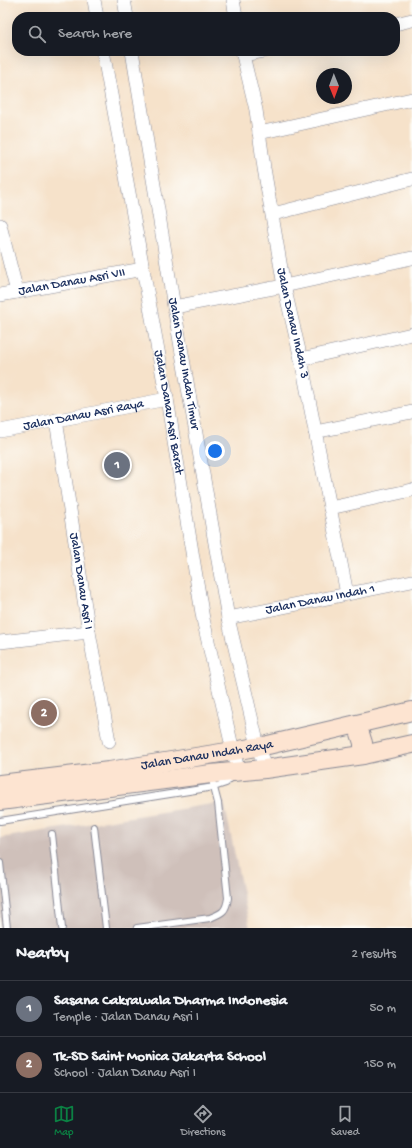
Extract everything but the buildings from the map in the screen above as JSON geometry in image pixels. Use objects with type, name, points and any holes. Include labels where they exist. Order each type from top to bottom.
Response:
[{"type":"street","points":[[94,0],[96,12]]},
{"type":"street","points":[[124,0],[126,12]]},
{"type":"street","points":[[233,0],[235,12]]},
{"type":"street","points":[[400,23],[412,20]]},
{"type":"street","name":"Jalan Danau Asri Barat","points":[[104,56],[168,399],[203,619],[232,751],[239,772]]},
{"type":"street","name":"Jalan Danau Indah Timur","points":[[133,56],[174,307],[228,618],[258,746],[265,768]]},
{"type":"street","name":"Jalan Danau Indah 3","points":[[244,56],[256,110],[264,168],[284,286],[301,359],[347,594]]},
{"type":"street","points":[[259,133],[412,99]]},
{"type":"street","points":[[273,214],[412,179]]},
{"type":"street","points":[[0,225],[17,292]]},
{"type":"street","points":[[174,307],[284,286],[412,258]]},
{"type":"street","name":"Jalan Danau Asri VII","points":[[0,295],[143,269]]},
{"type":"street","points":[[301,359],[412,334]]},
{"type":"street","name":"Jalan Danau Asri Raya","points":[[0,431],[168,399]]},
{"type":"street","points":[[315,432],[412,412]]},
{"type":"street","name":"Jalan Danau Asri I","points":[[56,420],[89,632],[109,741]]},
{"type":"street","points":[[330,508],[412,490]]},
{"type":"street","name":"Jalan Danau Indah 1","points":[[228,618],[412,581]]},
{"type":"street","points":[[0,642],[89,632]]},
{"type":"street","name":"Jalan Danau Indah Raya","points":[[0,784],[109,770],[232,751],[412,711]]},
{"type":"street","points":[[358,724],[363,743],[362,755]]},
{"type":"street","name":"Jalan Danau Indah Raya","points":[[0,801],[212,780],[239,772],[362,755],[412,744]]},
{"type":"lane","points":[[0,821],[212,780],[218,803],[228,898],[227,907],[219,914],[210,918],[137,928]]},
{"type":"lane","points":[[94,828],[106,928]]},
{"type":"lane","points":[[52,834],[62,928]]},
{"type":"lane","points":[[0,862],[8,928]]},
{"type":"shaded area","points":[[224,802],[250,928],[0,928],[0,838]]},
{"type":"place","name":"Sasana Cakrawala Dharma Indonesia","points":[[117,465]]},
{"type":"place","name":"Tk-SD Saint Monica Jakarta School","points":[[44,713]]}]
